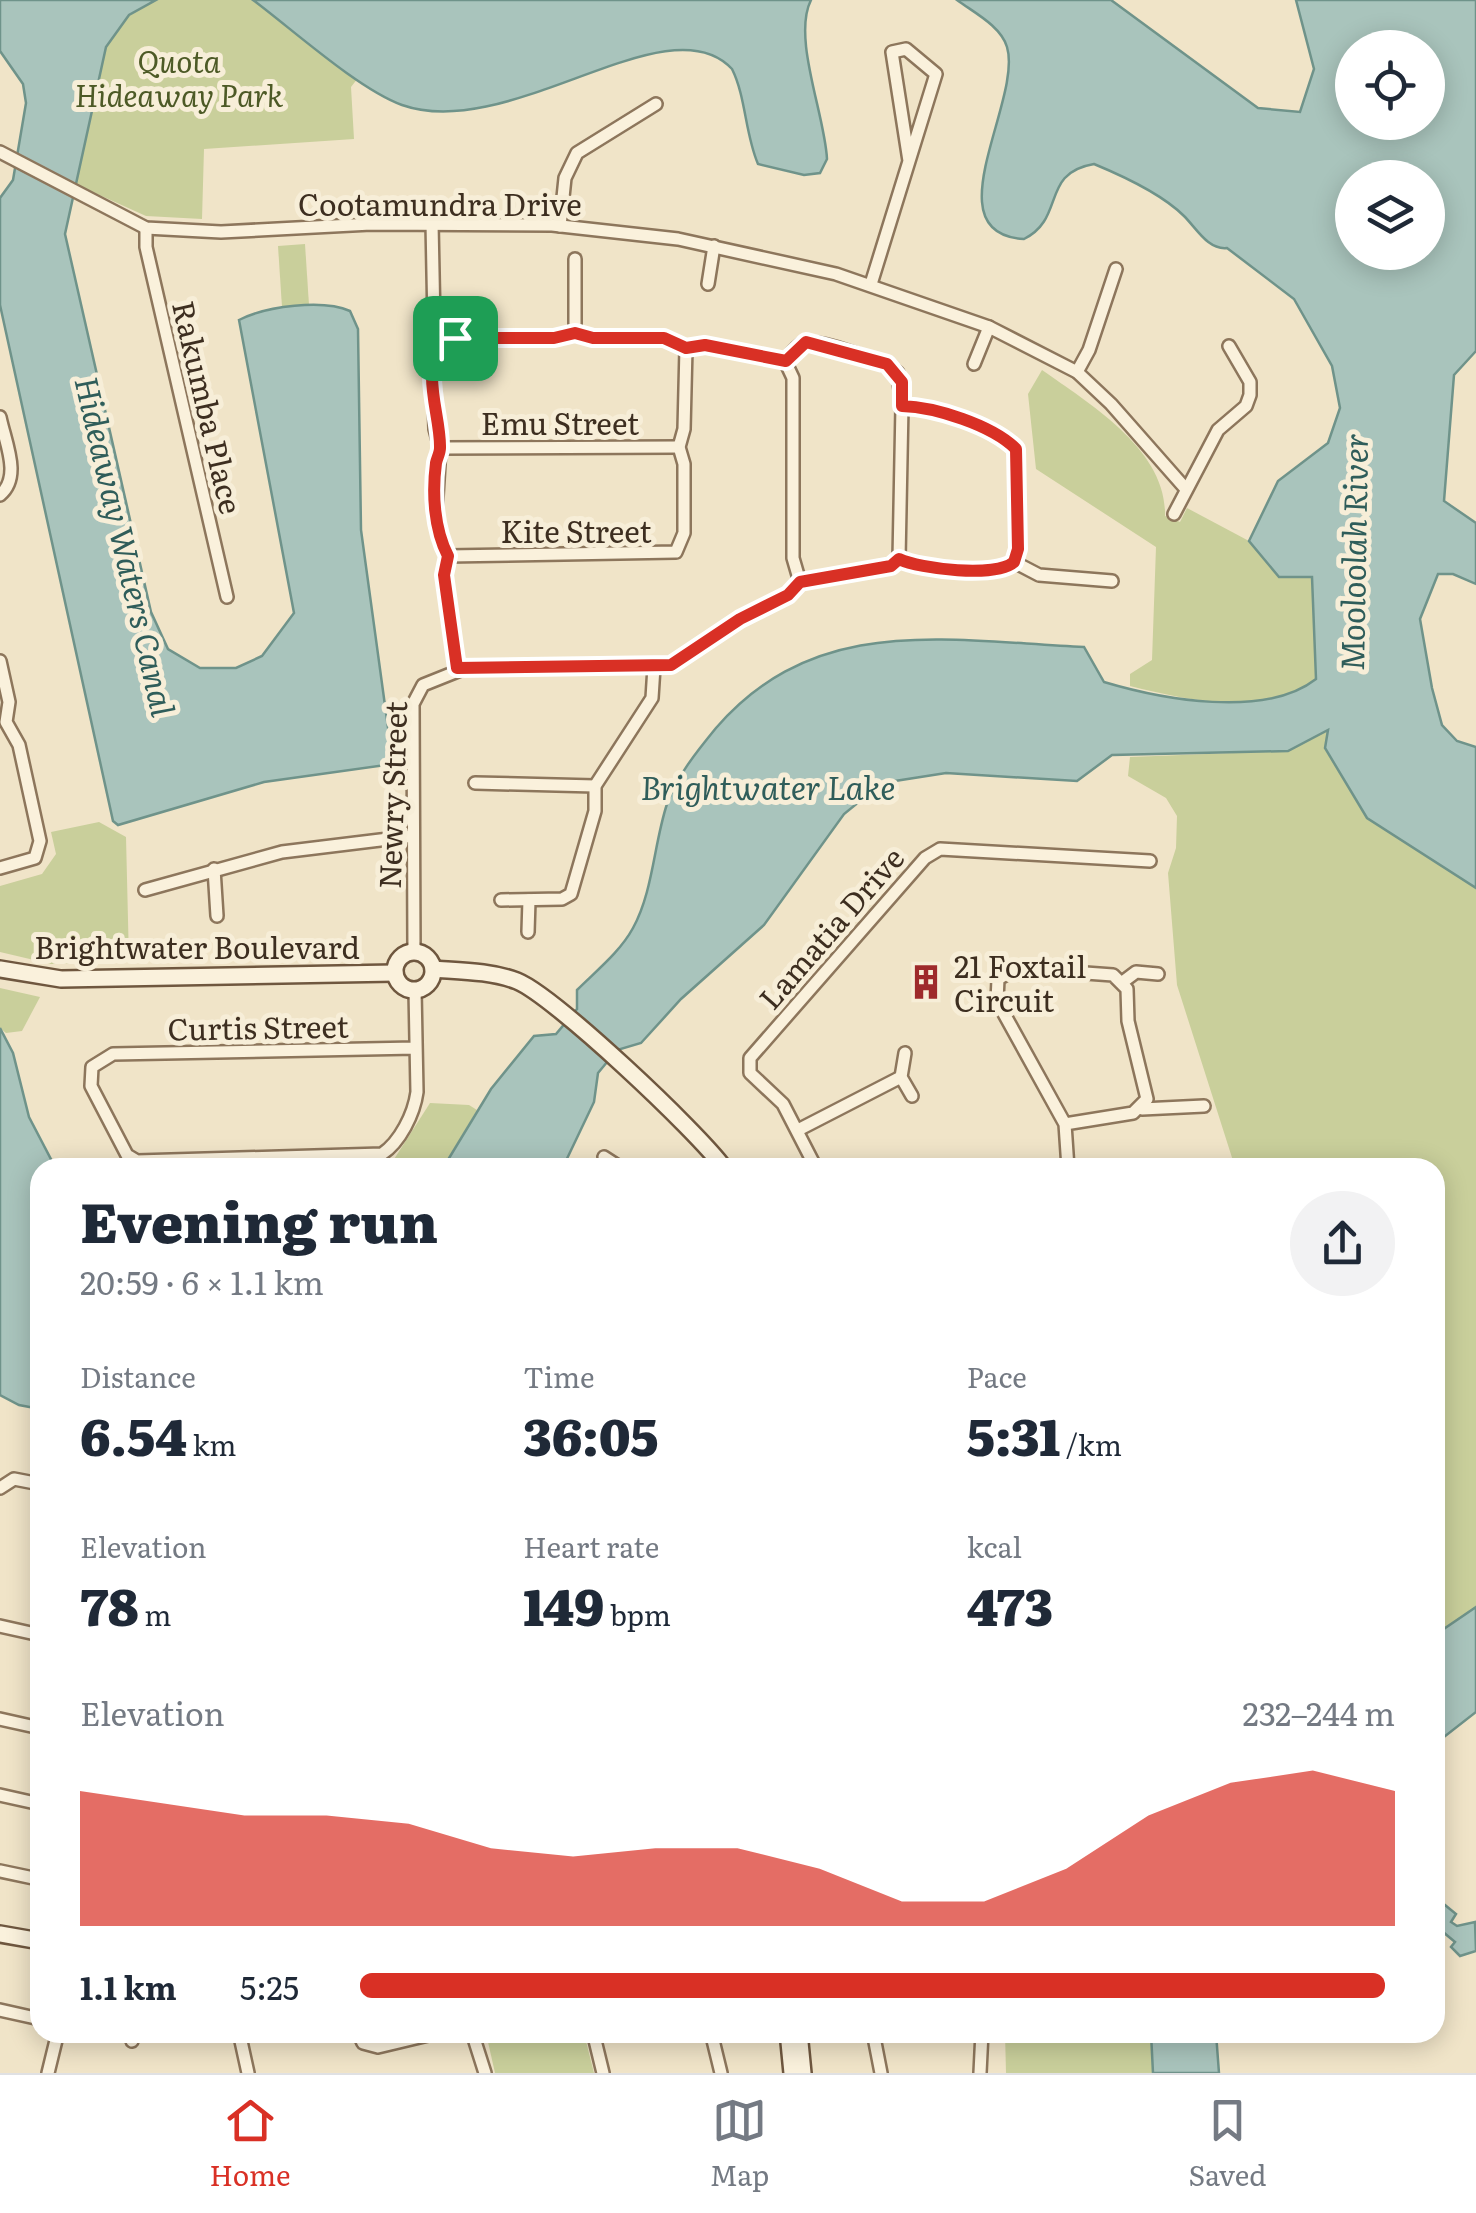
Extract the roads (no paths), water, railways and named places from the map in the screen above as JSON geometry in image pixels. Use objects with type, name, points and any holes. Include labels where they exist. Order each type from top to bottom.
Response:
[{"type":"street","points":[[871,284],[909,162],[936,74],[906,49],[892,52],[909,162]]},
{"type":"street","points":[[560,226],[565,178],[577,153],[656,104]]},
{"type":"street","name":"Cootamundra Drive","points":[[5,155],[146,228],[220,232],[432,223],[560,226],[714,246],[871,284],[989,327],[1077,372],[1112,404],[1185,488]]},
{"type":"street","points":[[432,223],[434,323]]},
{"type":"street","name":"Rakumba Place","points":[[146,228],[146,247],[227,596]]},
{"type":"street","points":[[708,284],[714,246]]},
{"type":"street","points":[[575,333],[576,260]]},
{"type":"street","points":[[1077,372],[1090,350],[1116,269]]},
{"type":"street","points":[[974,364],[989,327]]},
{"type":"street","points":[[575,333],[593,338],[664,338],[686,348],[705,345],[786,361],[806,342],[887,364],[902,382],[899,559],[891,566],[800,582],[788,595],[740,619],[681,662],[654,667],[457,668],[444,575],[448,556],[440,540],[436,512],[436,462],[440,448],[434,358],[444,341],[554,338],[575,333]]},
{"type":"street","points":[[1174,514],[1218,430],[1246,406],[1250,395],[1250,382],[1229,346]]},
{"type":"street","name":"Kite Street","points":[[448,556],[676,552],[684,532],[684,464],[679,447],[684,429],[686,348]]},
{"type":"street","points":[[786,361],[793,378],[794,566],[800,582]]},
{"type":"street","points":[[899,559],[917,567],[999,571],[1014,562],[1018,549],[1016,449],[1007,440],[953,418],[921,406],[902,406]]},
{"type":"street","points":[[0,418],[12,473],[9,488],[0,495]]},
{"type":"street","name":"Emu Street","points":[[440,448],[679,447]]},
{"type":"street","points":[[1014,562],[1039,574],[1112,581]]},
{"type":"street","points":[[0,661],[9,702],[3,723],[18,746],[40,841],[35,858],[0,868]]},
{"type":"street","points":[[501,900],[562,899],[576,886],[596,811],[595,786],[652,698],[654,667]]},
{"type":"street","name":"Newry Street","points":[[414,953],[414,697],[423,685],[457,668]]},
{"type":"street","points":[[475,783],[595,786]]},
{"type":"street","points":[[145,890],[282,852],[412,836]]},
{"type":"street","name":"Lamatia Drive","points":[[811,1158],[777,1097],[750,1073],[750,1058],[931,852],[940,849],[1150,861]]},
{"type":"street","points":[[214,869],[217,916]]},
{"type":"street","points":[[528,900],[528,932]]},
{"type":"street","points":[[414,953],[425,956],[433,969],[427,985],[415,990],[400,984],[396,972],[401,958],[414,953]]},
{"type":"street","points":[[1067,1158],[1065,1124],[997,1001],[998,979],[1018,968],[1113,975],[1124,982]]},
{"type":"street","name":"Brightwater Boulevard","points":[[0,969],[61,980],[396,972]]},
{"type":"street","points":[[433,969],[495,974],[519,982],[552,1005],[622,1068],[714,1158]]},
{"type":"street","points":[[1124,982],[1136,972],[1158,974]]},
{"type":"street","points":[[1124,982],[1128,1021],[1148,1090],[1142,1109]]},
{"type":"street","points":[[415,990],[416,1048]]},
{"type":"street","name":"Curtis Street","points":[[136,1158],[127,1154],[91,1086],[92,1067],[102,1057],[416,1048],[416,1106],[392,1147],[382,1154],[281,1158]]},
{"type":"street","points":[[905,1052],[901,1077],[912,1096]]},
{"type":"street","points":[[798,1130],[901,1077]]},
{"type":"street","points":[[1065,1124],[1142,1109],[1204,1106]]},
{"type":"street","points":[[0,1488],[14,1479],[30,1482]]},
{"type":"street","points":[[0,1626],[30,1633]]},
{"type":"street","points":[[0,1719],[30,1726]]},
{"type":"street","points":[[0,1795],[30,1802]]},
{"type":"street","points":[[0,1870],[30,1877]]},
{"type":"street","points":[[0,1934],[30,1938]]},
{"type":"street","points":[[0,2010],[30,2017]]},
{"type":"street","points":[[48,2073],[55,2043]]},
{"type":"street","points":[[241,2043],[248,2073]]},
{"type":"street","points":[[366,2043],[378,2047],[395,2043]]},
{"type":"street","points":[[475,2043],[485,2073]]},
{"type":"street","points":[[595,2043],[602,2073]]},
{"type":"street","points":[[714,2043],[721,2073]]},
{"type":"street","points":[[789,2043],[792,2073]]},
{"type":"street","points":[[800,2043],[803,2073]]},
{"type":"street","points":[[875,2043],[881,2073]]},
{"type":"street","points":[[980,2073],[981,2043]]},
{"type":"water","name":"Hideaway Waters Canal","points":[[0,0],[156,0],[129,15],[106,47],[65,234],[151,612],[168,649],[200,668],[236,668],[262,656],[294,613],[239,320],[294,306],[325,305],[350,311],[358,329],[361,530],[393,764],[264,782],[118,825],[113,821],[0,305],[0,198],[13,180],[26,103],[23,84],[0,51]]},
{"type":"water","points":[[253,0],[811,0],[806,16],[807,55],[827,159],[820,173],[804,175],[758,164],[732,69],[704,52],[669,51],[628,60],[490,106],[445,112],[402,105],[366,86]]},
{"type":"water","points":[[957,0],[1111,0],[1258,108],[1300,112],[1314,69],[1296,0],[1476,0],[1476,351],[1454,375],[1444,501],[1476,523],[1476,584],[1453,574],[1438,574],[1420,619],[1442,725],[1457,741],[1476,747],[1476,888],[1367,818],[1325,748],[1328,730],[1288,751],[1112,755],[1077,781],[946,773],[895,781],[871,792],[844,814],[764,925],[681,999],[641,1043],[617,1050],[598,1073],[594,1102],[567,1158],[449,1158],[491,1089],[534,1036],[556,1034],[577,1009],[577,990],[628,937],[645,899],[667,804],[688,764],[716,728],[755,691],[797,666],[841,650],[934,639],[1084,647],[1104,682],[1183,699],[1269,699],[1316,679],[1312,577],[1279,577],[1249,541],[1278,481],[1328,443],[1340,408],[1332,366],[1294,299],[1227,248],[1208,242],[1165,200],[1094,164],[1066,177],[1045,220],[1024,239],[997,231],[984,214],[982,190],[1009,70],[1004,39]]},
{"type":"water","points":[[0,1028],[13,1053],[29,1117],[50,1158],[30,1158],[30,1407],[0,1395]]},
{"type":"water","points":[[1476,1607],[1476,1712],[1445,1736],[1445,1628]]},
{"type":"water","points":[[1445,1905],[1456,1914],[1451,1922],[1457,1926],[1475,1922],[1476,1951],[1460,1956],[1451,1947],[1455,1942],[1445,1934]]},
{"type":"water","points":[[1152,2043],[1217,2043],[1219,2073],[1153,2073]]},
{"type":"place","name":"21 Foxtail Circuit","points":[[926,982]]},
{"type":"park label","name":"Quota Hideaway Park","points":[[179,77]]},
{"type":"water label","name":"Mooloolah River","points":[[1352,552]]},
{"type":"water label","name":"Brightwater Lake","points":[[768,786]]}]
